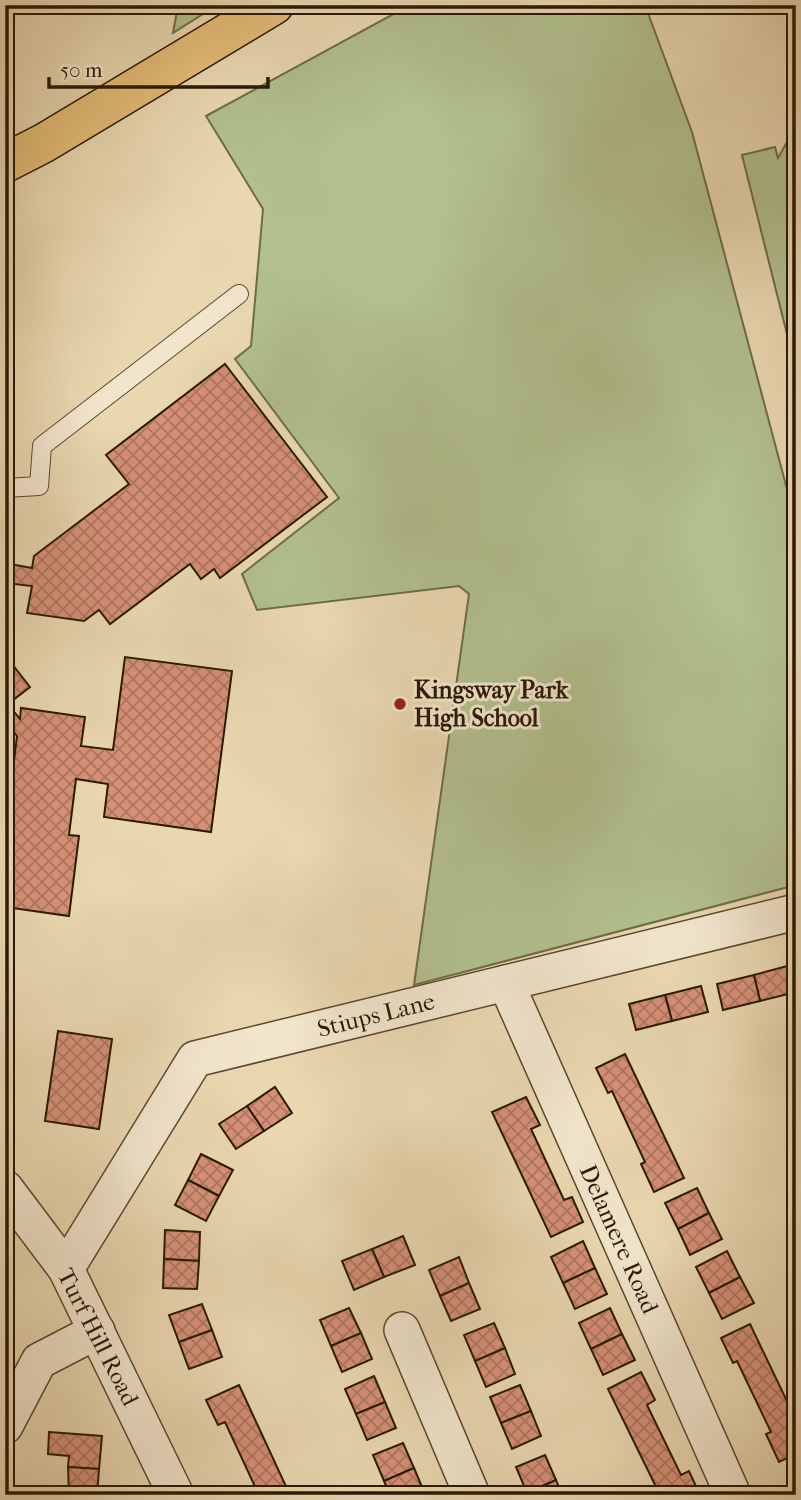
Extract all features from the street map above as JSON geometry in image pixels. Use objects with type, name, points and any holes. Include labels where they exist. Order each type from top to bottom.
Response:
[{"type":"highway","points":[[5,163],[44,143],[274,5]]},
{"type":"street","name":"Stiups Lane","points":[[66,1269],[195,1059],[796,912]]},
{"type":"street","name":"Delamere Road","points":[[506,983],[733,1495]]},
{"type":"street","name":"Turf Hill Road","points":[[5,1188],[66,1269],[176,1495]]},
{"type":"street","points":[[402,1330],[472,1495]]},
{"type":"street","points":[[5,1426],[39,1361],[97,1331]]},
{"type":"lane","points":[[5,488],[39,486],[42,446],[239,295]]},
{"type":"green space","points":[[178,5],[217,5],[173,33]]},
{"type":"green space","points":[[410,5],[645,5],[692,132],[796,523],[796,885],[414,985],[469,594],[459,586],[257,610],[242,574],[339,498],[235,359],[251,346],[263,209],[206,116]]},
{"type":"green space","points":[[796,126],[796,370],[742,155],[775,147],[778,158]]},
{"type":"building","points":[[225,364],[327,497],[220,578],[214,569],[201,579],[190,564],[110,624],[99,610],[84,621],[27,613],[32,586],[6,583],[5,588],[5,531],[14,533],[10,564],[32,568],[34,556],[129,484],[106,455]]},
{"type":"building","points":[[5,655],[30,687],[8,704],[20,719],[21,708],[85,717],[81,746],[113,750],[125,657],[232,671],[211,832],[104,817],[108,784],[76,779],[69,835],[79,836],[69,916],[5,907],[5,760],[14,761],[17,736],[5,721]]},
{"type":"building","points":[[791,965],[796,992],[760,1001],[754,975]]},
{"type":"building","points":[[754,975],[760,1001],[723,1010],[717,984]]},
{"type":"building","points":[[701,986],[708,1012],[672,1021],[665,995]]},
{"type":"building","points":[[665,995],[672,1021],[636,1030],[629,1004]]},
{"type":"building","points":[[58,1031],[112,1039],[99,1129],[45,1121]]},
{"type":"building","points":[[625,1054],[684,1178],[654,1192],[641,1164],[645,1162],[612,1091],[608,1093],[596,1068]]},
{"type":"building","points":[[275,1087],[292,1113],[264,1131],[247,1106]]},
{"type":"building","points":[[526,1097],[540,1125],[531,1129],[564,1200],[572,1197],[583,1222],[551,1237],[492,1112]]},
{"type":"building","points":[[247,1106],[264,1131],[236,1149],[219,1124]]},
{"type":"building","points":[[201,1154],[233,1170],[219,1196],[188,1180]]},
{"type":"building","points":[[188,1180],[219,1196],[206,1221],[175,1205]]},
{"type":"building","points":[[697,1188],[709,1213],[678,1229],[665,1203]]},
{"type":"building","points":[[709,1213],[722,1239],[690,1255],[678,1229]]},
{"type":"building","points":[[165,1230],[200,1232],[199,1261],[164,1259]]},
{"type":"building","points":[[403,1236],[415,1265],[384,1277],[372,1249]]},
{"type":"building","points":[[583,1241],[595,1268],[563,1283],[551,1257]]},
{"type":"building","points":[[372,1249],[384,1277],[354,1290],[342,1261]]},
{"type":"building","points":[[727,1251],[740,1277],[709,1293],[696,1267]]},
{"type":"building","points":[[459,1257],[469,1283],[440,1296],[429,1270]]},
{"type":"building","points":[[164,1259],[199,1261],[197,1289],[163,1288]]},
{"type":"building","points":[[595,1268],[607,1294],[575,1309],[563,1283]]},
{"type":"building","points":[[740,1277],[754,1303],[722,1319],[709,1293]]},
{"type":"building","points":[[469,1283],[480,1309],[451,1321],[440,1296]]},
{"type":"building","points":[[202,1304],[212,1330],[179,1342],[169,1315]]},
{"type":"building","points":[[349,1308],[361,1333],[331,1346],[320,1320]]},
{"type":"building","points":[[610,1308],[622,1334],[591,1349],[579,1323]]},
{"type":"building","points":[[494,1323],[505,1348],[475,1361],[464,1335]]},
{"type":"building","points":[[750,1324],[796,1420],[796,1454],[779,1462],[766,1434],[771,1432],[737,1361],[733,1363],[721,1338]]},
{"type":"building","points":[[212,1330],[222,1357],[189,1369],[179,1342]]},
{"type":"building","points":[[361,1333],[372,1359],[342,1372],[331,1346]]},
{"type":"building","points":[[622,1334],[635,1360],[603,1375],[591,1349]]},
{"type":"building","points":[[505,1348],[515,1374],[486,1387],[475,1361]]},
{"type":"building","points":[[641,1372],[655,1400],[647,1405],[681,1475],[689,1471],[700,1495],[660,1495],[608,1389]]},
{"type":"building","points":[[374,1376],[385,1402],[356,1414],[345,1389]]},
{"type":"building","points":[[239,1385],[290,1495],[255,1495],[258,1493],[225,1422],[218,1425],[206,1400]]},
{"type":"building","points":[[520,1385],[531,1411],[501,1423],[490,1397]]},
{"type":"building","points":[[385,1402],[396,1428],[367,1440],[356,1414]]},
{"type":"building","points":[[531,1411],[541,1436],[512,1449],[501,1423]]},
{"type":"building","points":[[49,1432],[102,1436],[99,1469],[68,1467],[69,1456],[48,1454]]},
{"type":"building","points":[[403,1443],[414,1468],[384,1481],[373,1455]]},
{"type":"building","points":[[545,1455],[556,1480],[527,1493],[516,1467]]},
{"type":"building","points":[[68,1467],[99,1469],[97,1495],[69,1495]]},
{"type":"building","points":[[414,1468],[425,1494],[390,1495],[384,1481]]},
{"type":"building","points":[[556,1480],[562,1495],[527,1493]]},
{"type":"place","name":"Kingsway Park High School","points":[[400,704]]}]
